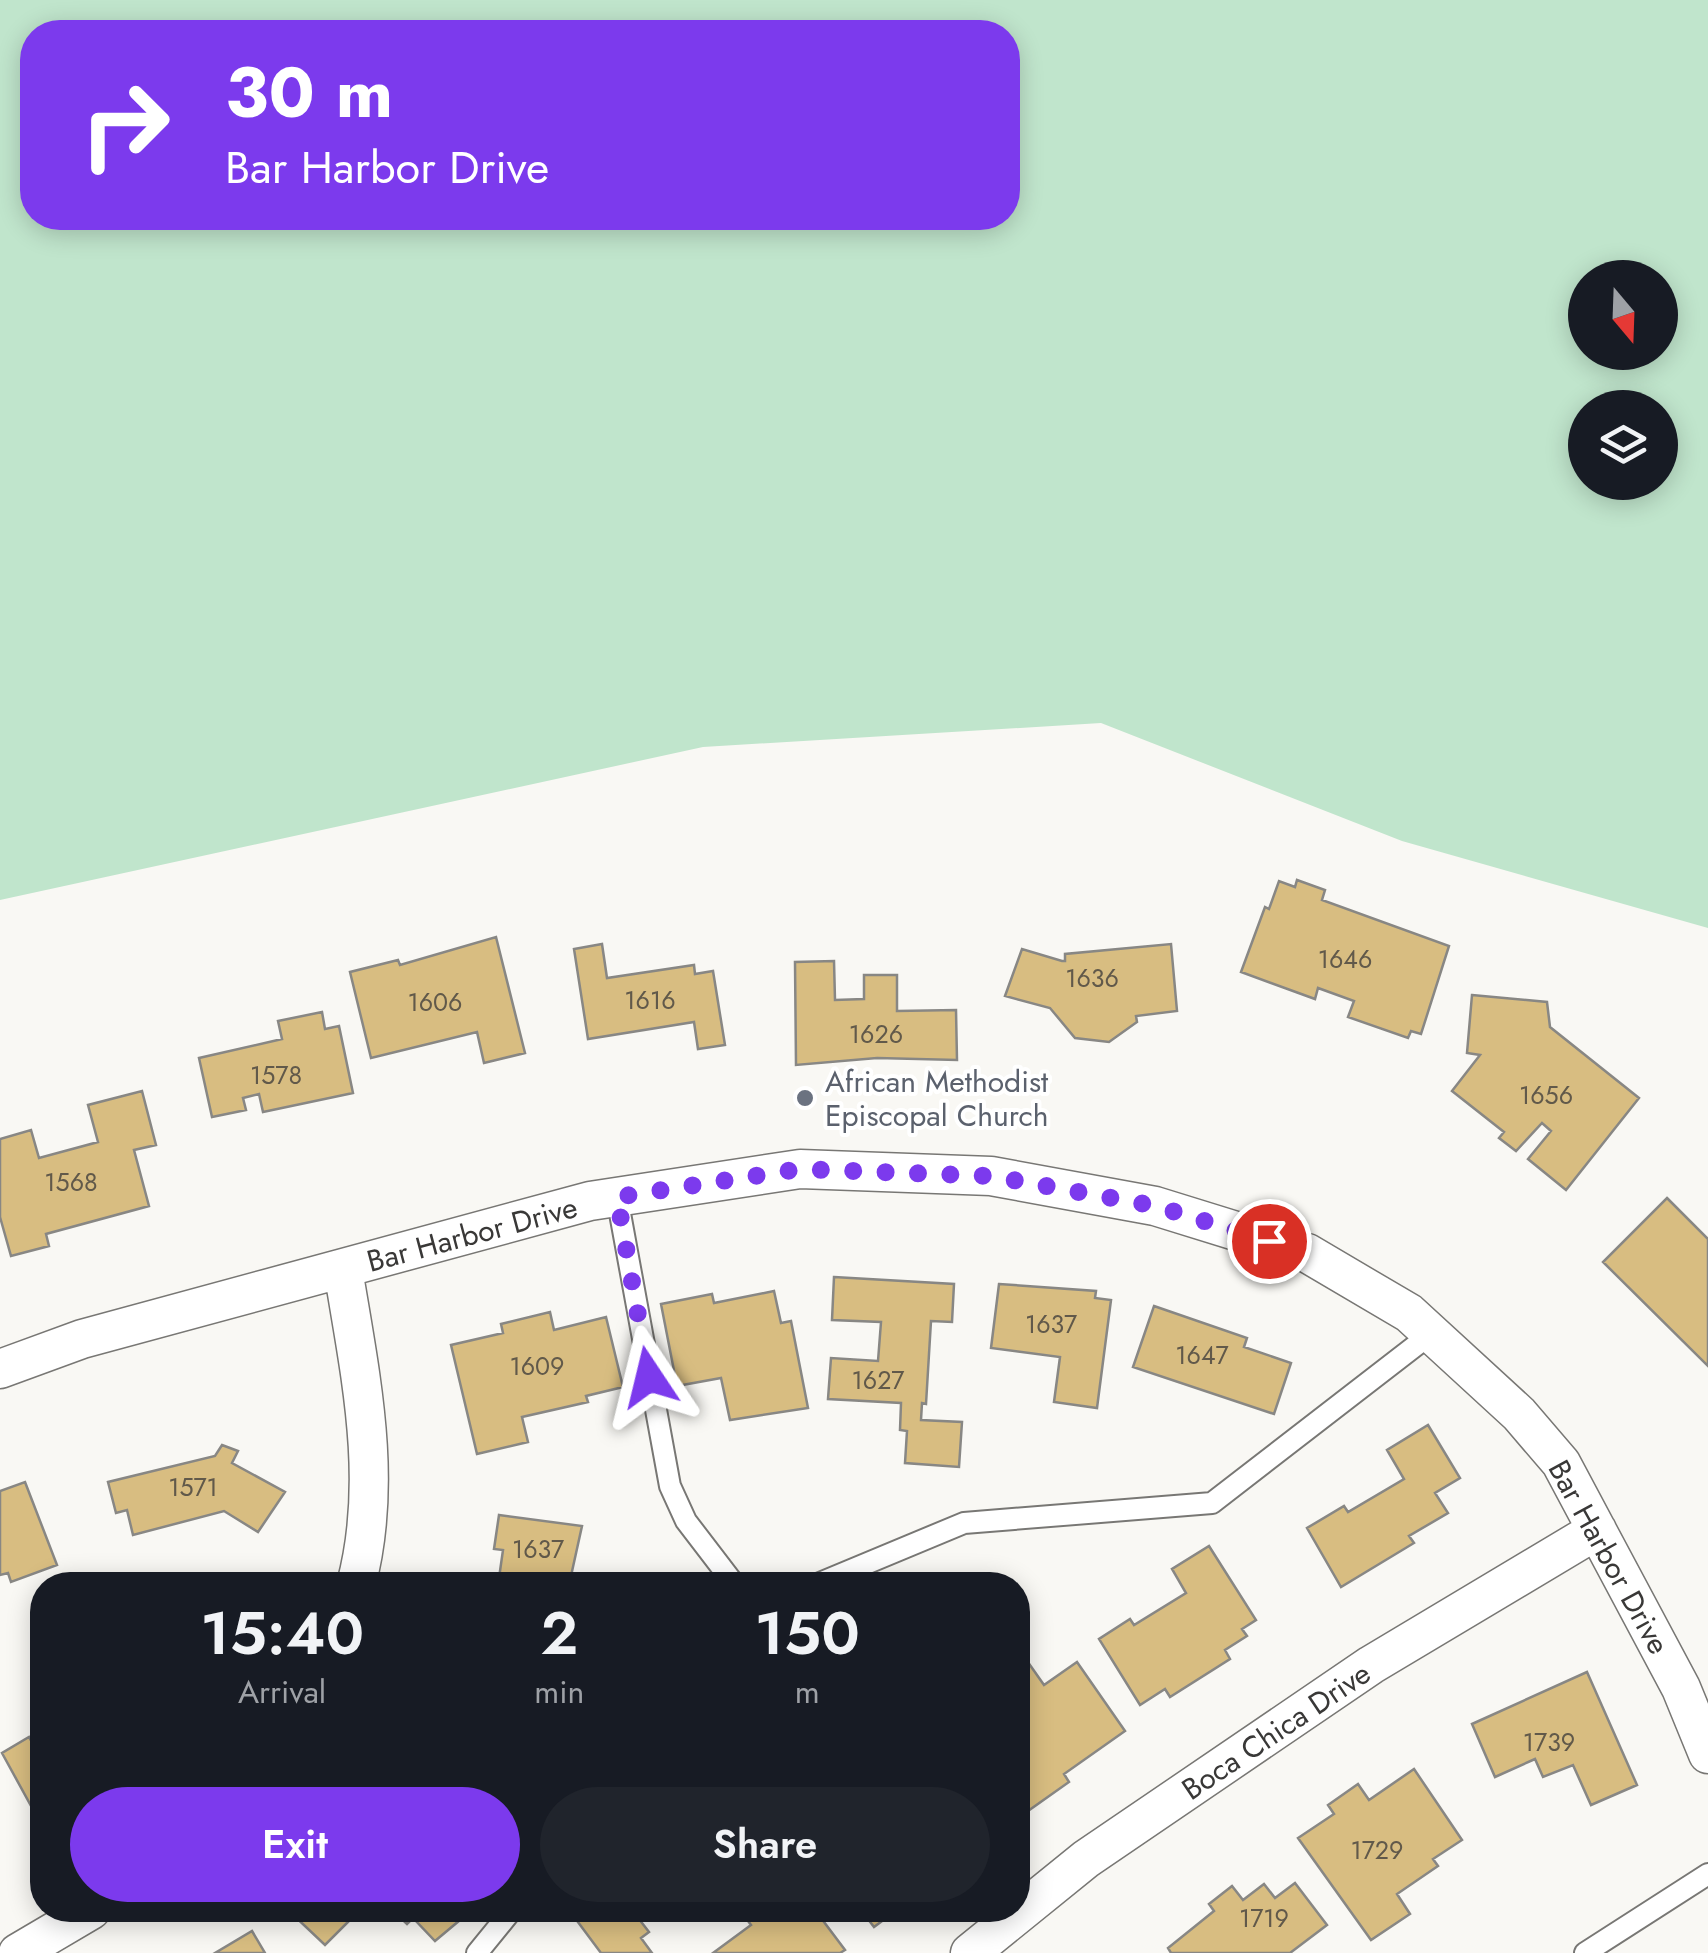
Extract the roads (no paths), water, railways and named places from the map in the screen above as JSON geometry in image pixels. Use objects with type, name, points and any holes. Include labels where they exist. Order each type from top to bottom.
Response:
[{"type":"street","name":"Bar Harbor Drive","points":[[0,1369],[82,1340],[590,1201],[800,1169],[991,1176],[1156,1206],[1306,1252],[1409,1313],[1519,1414],[1561,1463],[1681,1688],[1708,1754]]},
{"type":"street","points":[[342,1270],[364,1396],[371,1482],[359,1572]]},
{"type":"street","name":"Boca Chica Drive","points":[[1030,1904],[1086,1859],[1371,1665],[1596,1530]]},
{"type":"street","points":[[18,1953],[71,1922]]},
{"type":"street","name":"Boca Chica Drive","points":[[970,1953],[1008,1922]]},
{"type":"lane","points":[[617,1197],[670,1486],[686,1522],[725,1572]]},
{"type":"lane","points":[[847,1572],[964,1524],[1212,1502],[1432,1333]]},
{"type":"lane","points":[[1584,1953],[1708,1874]]},
{"type":"lane","points":[[477,1953],[502,1922]]},
{"type":"place","name":"African Methodist Episcopal Church","points":[[805,1098]]}]
